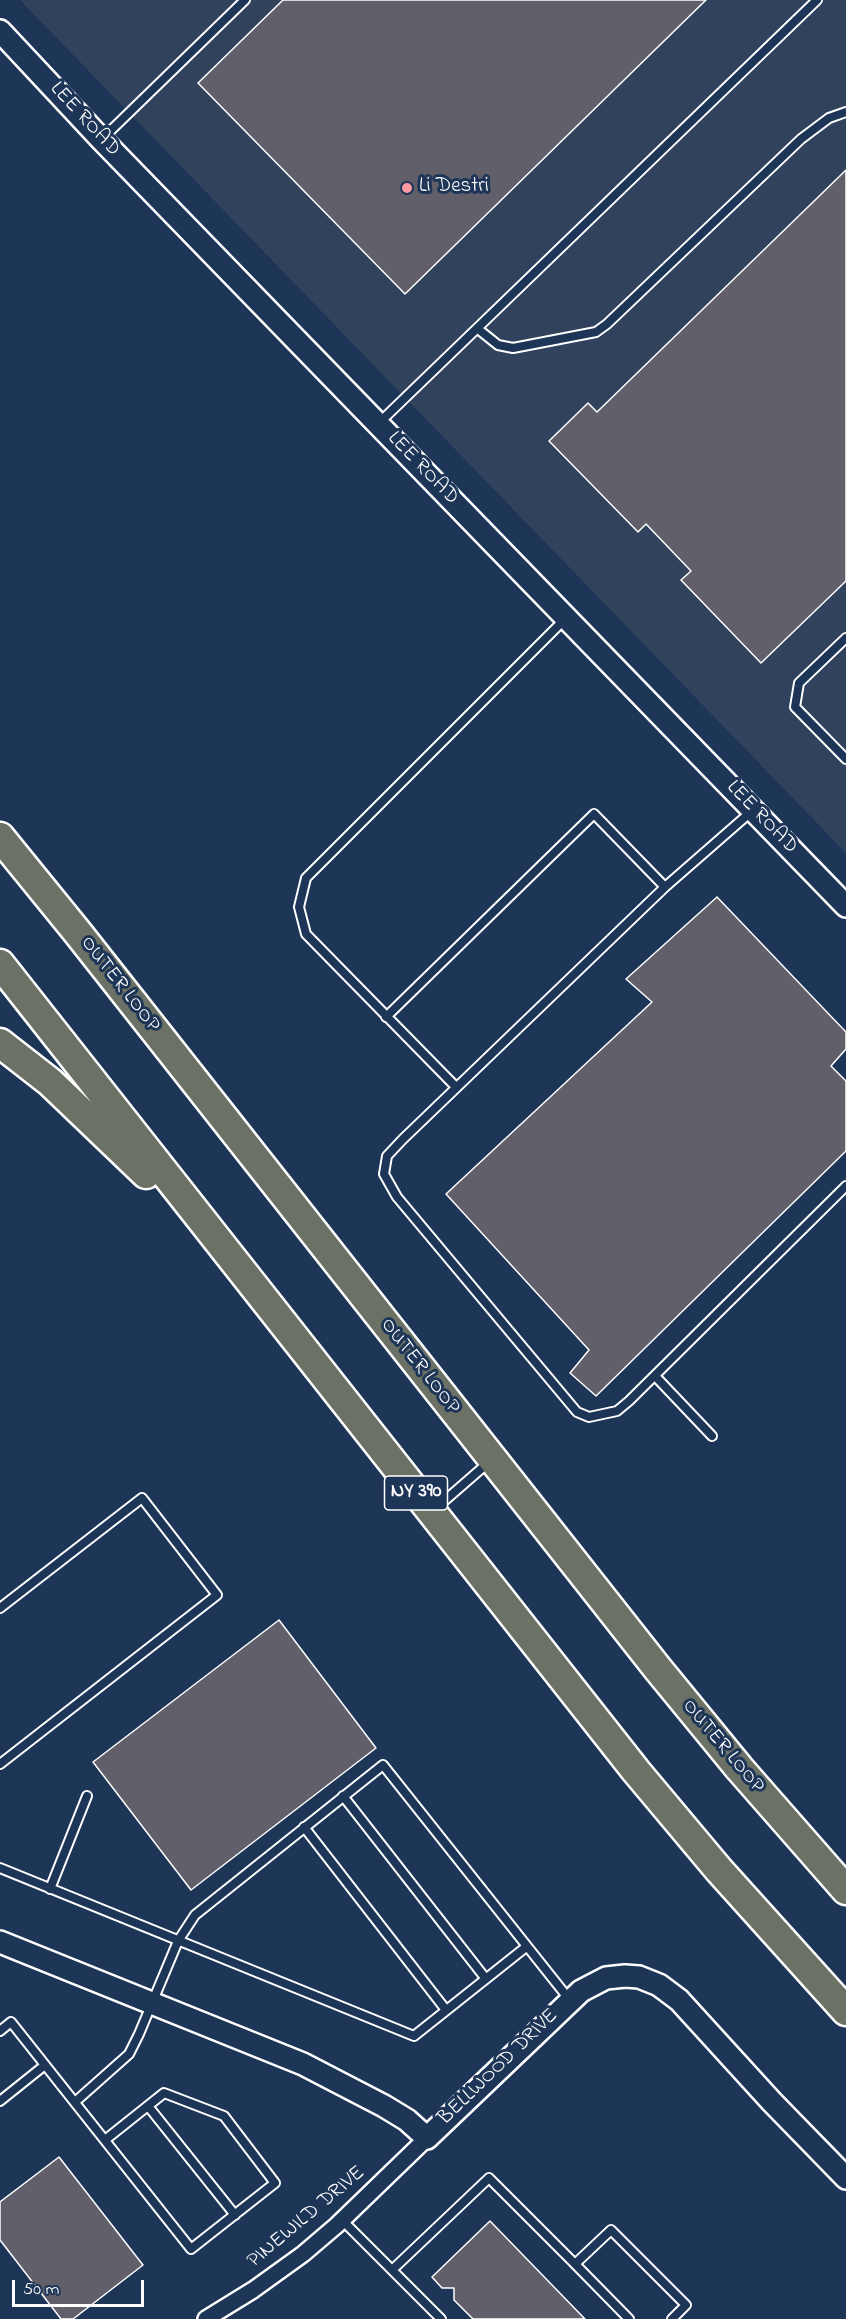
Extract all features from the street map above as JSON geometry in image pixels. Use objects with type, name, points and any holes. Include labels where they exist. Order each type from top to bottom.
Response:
[{"type":"highway","name":"OUTER LOOP","points":[[0,837],[699,1720],[846,1890]]},
{"type":"highway","name":"NY 390","points":[[0,964],[670,1812],[761,1918],[846,2011]]},
{"type":"highway","points":[[0,1043],[75,1105],[201,1228],[245,1276]]},
{"type":"street","name":"LEE ROAD","points":[[0,31],[846,906]]},
{"type":"street","name":"BELLWOOD DRIVE","points":[[0,1942],[316,2070],[399,2115],[427,2138],[570,2000],[593,1984],[612,1977],[632,1976],[659,1985],[679,2000],[772,2102],[846,2178]]},
{"type":"street","name":"PINEWILD DRIVE","points":[[206,2319],[287,2266],[342,2220],[427,2138]]},
{"type":"lane","points":[[102,139],[245,0]]},
{"type":"lane","points":[[378,424],[816,0]]},
{"type":"lane","points":[[478,329],[498,345],[513,348],[596,332],[801,140],[829,118],[846,112]]},
{"type":"lane","points":[[456,1087],[306,934],[299,907],[306,878],[566,618]]},
{"type":"lane","points":[[846,638],[799,683],[795,707],[846,759]]},
{"type":"lane","points":[[753,810],[664,887],[456,1087],[387,1156],[384,1174],[398,1197],[577,1412],[589,1417],[617,1411],[656,1376],[846,1186]]},
{"type":"lane","points":[[386,1017],[594,814],[664,887]]},
{"type":"lane","points":[[656,1376],[712,1436]]},
{"type":"lane","points":[[431,1512],[492,1460]]},
{"type":"lane","points":[[0,1608],[142,1498],[217,1595],[0,1764]]},
{"type":"lane","points":[[75,2102],[129,2054],[178,1941],[202,1908],[383,1765],[570,2000]]},
{"type":"lane","points":[[343,1796],[486,1979]]},
{"type":"lane","points":[[50,1889],[87,1797]]},
{"type":"lane","points":[[304,1827],[446,2010]]},
{"type":"lane","points":[[0,1869],[414,2036],[526,1947]]},
{"type":"lane","points":[[0,2031],[11,2022],[191,2249],[275,2183],[224,2116],[164,2093],[105,2140]]},
{"type":"lane","points":[[0,2101],[45,2065]]},
{"type":"lane","points":[[148,2106],[235,2215]]},
{"type":"lane","points":[[392,2270],[489,2178],[629,2319]]},
{"type":"lane","points":[[342,2220],[441,2319]]},
{"type":"lane","points":[[575,2264],[611,2230],[686,2305],[672,2319]]},
{"type":"shaded area","points":[[20,0],[846,0],[846,853]]},
{"type":"building","name":"Li Destri","points":[[283,0],[706,0],[405,294],[198,83]]},
{"type":"building","points":[[846,170],[846,581],[761,663],[681,580],[691,571],[646,524],[638,532],[549,441],[588,403],[597,412]]},
{"type":"building","points":[[717,897],[846,1032],[846,1049],[831,1066],[846,1081],[846,1151],[596,1396],[570,1373],[589,1350],[446,1194],[652,1002],[626,979]]},
{"type":"building","points":[[279,1620],[376,1748],[191,1890],[93,1762]]},
{"type":"building","points":[[59,2157],[143,2265],[73,2319],[61,2319],[0,2240],[0,2202]]},
{"type":"building","points":[[490,2221],[585,2319],[473,2319],[454,2300],[454,2288],[442,2288],[432,2277]]},
{"type":"place","name":"Li Destri","points":[[407,188]]}]
